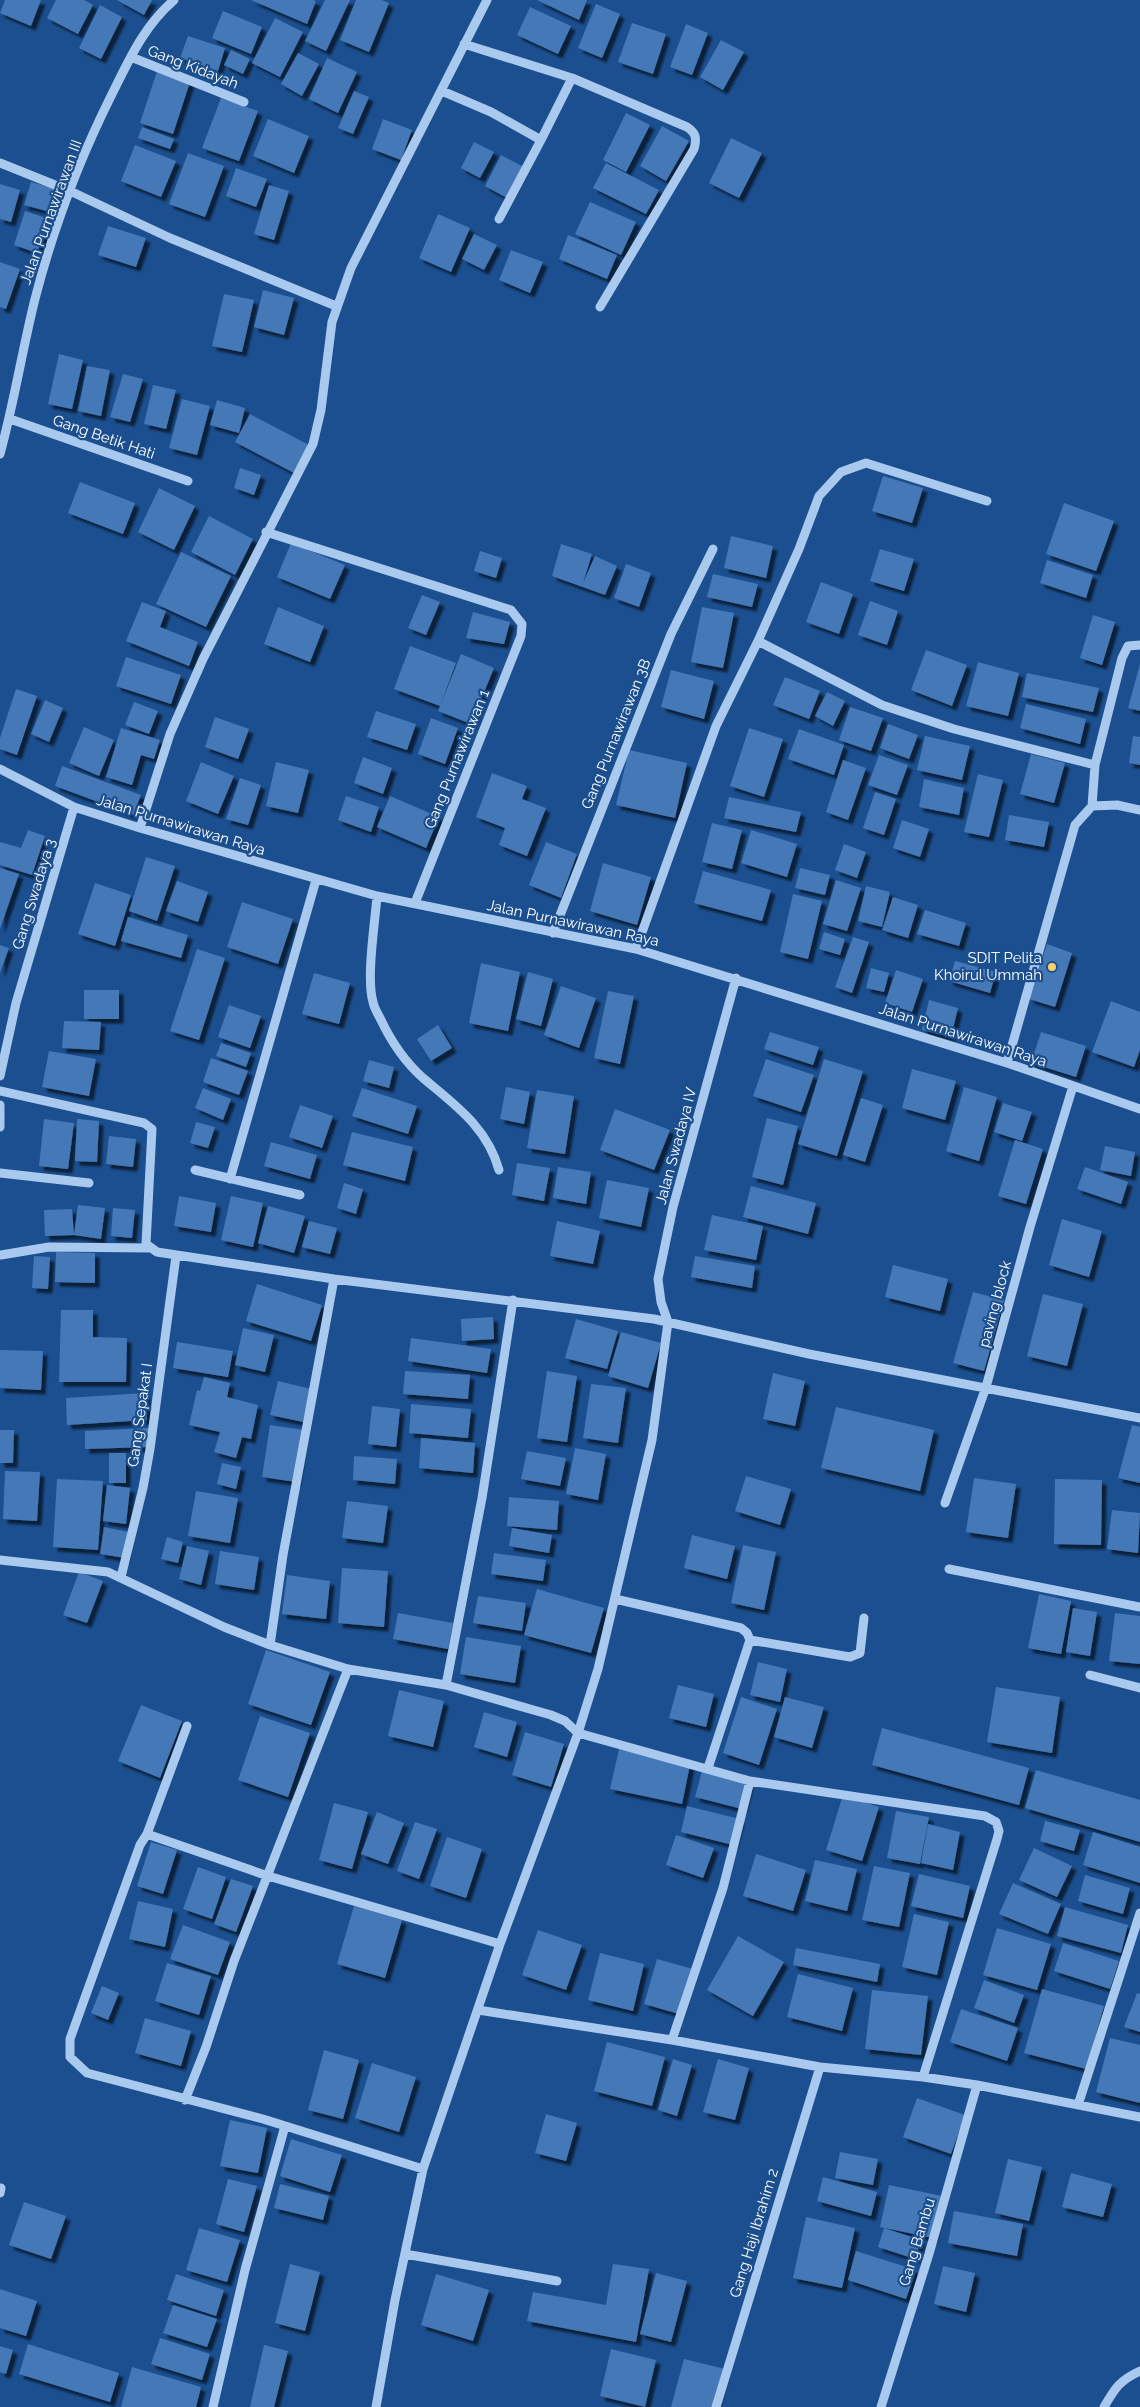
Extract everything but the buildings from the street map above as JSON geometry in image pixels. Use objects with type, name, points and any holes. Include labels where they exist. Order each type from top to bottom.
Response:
[{"type":"street","name":"Jalan Purnawirawan III","points":[[0,454],[10,419],[19,365],[36,296],[70,191],[102,115],[131,57],[154,19],[174,0]]},
{"type":"street","points":[[140,828],[170,734],[203,659],[266,532],[313,444],[321,410],[336,306],[351,268],[487,0]]},
{"type":"street","points":[[464,44],[572,78],[694,132],[696,140],[694,149],[600,307]]},
{"type":"street","name":"Gang Kidayah","points":[[131,57],[244,102]]},
{"type":"street","points":[[499,219],[572,78]]},
{"type":"street","points":[[442,91],[490,112],[541,140]]},
{"type":"street","points":[[0,163],[70,191],[170,238],[336,306]]},
{"type":"street","name":"Gang Betik Hati","points":[[10,419],[188,481]]},
{"type":"street","points":[[636,949],[716,726],[758,641],[799,549],[819,496],[841,472],[866,463],[987,501]]},
{"type":"street","name":"Gang Purnawirawan 1","points":[[266,532],[511,610],[522,624],[521,636],[415,903]]},
{"type":"street","name":"Gang Purnawirawan 3B","points":[[553,933],[671,634],[714,549]]},
{"type":"street","points":[[758,641],[882,705],[954,729],[1095,765]]},
{"type":"street","points":[[1006,1063],[1075,825],[1092,806],[1095,765],[1122,658],[1128,646],[1140,646]]},
{"type":"street","name":"Jalan Purnawirawan Raya","points":[[0,769],[74,806],[140,828],[377,896],[636,949],[736,978],[1006,1063],[1140,1109]]},
{"type":"street","points":[[1092,806],[1117,804],[1140,810]]},
{"type":"street","name":"Gang Swadaya 3","points":[[0,1076],[16,1003],[74,806]]},
{"type":"street","points":[[230,1179],[316,880]]},
{"type":"street","points":[[377,896],[371,966],[373,1002],[386,1030],[402,1056],[422,1077],[455,1103],[483,1134],[495,1155],[499,1170]]},
{"type":"street","name":"Jalan Swadaya IV","points":[[668,1322],[661,1302],[658,1280],[673,1207],[736,978]]},
{"type":"street","name":"paving block","points":[[945,1503],[986,1388],[1030,1227],[1073,1086]]},
{"type":"street","points":[[0,1091],[144,1123],[152,1129],[146,1244],[157,1252],[334,1279],[513,1300],[668,1322],[809,1354],[1140,1418]]},
{"type":"street","points":[[0,1106],[0,1127]]},
{"type":"street","points":[[195,1170],[300,1195]]},
{"type":"street","points":[[0,1172],[88,1183]]},
{"type":"street","points":[[1,1255],[49,1247],[150,1248]]},
{"type":"street","name":"Gang Sepakat I","points":[[122,1576],[143,1488],[150,1449],[176,1256]]},
{"type":"street","points":[[270,1644],[283,1555],[334,1279]]},
{"type":"street","points":[[446,1685],[482,1498],[513,1300]]},
{"type":"street","points":[[376,2407],[423,2169],[500,1944],[578,1732],[598,1669],[652,1440],[668,1322]]},
{"type":"street","points":[[0,1560],[108,1572],[122,1576],[224,1627],[270,1644],[348,1668],[446,1685],[550,1715],[565,1721],[578,1732],[750,1781],[968,1812],[985,1816],[996,1822],[999,1831],[998,1839],[923,2077]]},
{"type":"street","points":[[949,1569],[1140,1607]]},
{"type":"street","points":[[615,1599],[741,1628],[747,1633],[750,1640],[708,1768]]},
{"type":"street","points":[[750,1640],[850,1657],[860,1653],[864,1618]]},
{"type":"street","points":[[185,2100],[206,2047],[234,1961],[348,1668]]},
{"type":"street","points":[[1090,1675],[1140,1688]]},
{"type":"street","points":[[187,1726],[146,1834],[140,1845],[70,2039],[68,2050],[73,2063],[87,2074],[285,2126],[423,2169]]},
{"type":"street","points":[[672,2040],[723,1888],[750,1781]]},
{"type":"street","points":[[146,1834],[268,1876],[500,1944]]},
{"type":"street","points":[[1078,2105],[1140,1913]]},
{"type":"street","points":[[478,2010],[672,2040],[820,2067],[923,2077],[977,2085],[1140,2117]]},
{"type":"street","name":"Gang Haji Ibrahim 2","points":[[716,2407],[820,2067]]},
{"type":"street","name":"Gang Bambu","points":[[881,2407],[929,2254],[977,2085]]},
{"type":"street","points":[[214,2407],[245,2270],[285,2126]]},
{"type":"street","points":[[405,2254],[557,2281]]},
{"type":"street","points":[[1104,2407],[1118,2384],[1140,2370]]},
{"type":"place","name":"SDIT Pelita Khoirul Ummah","points":[[1052,967]]}]
